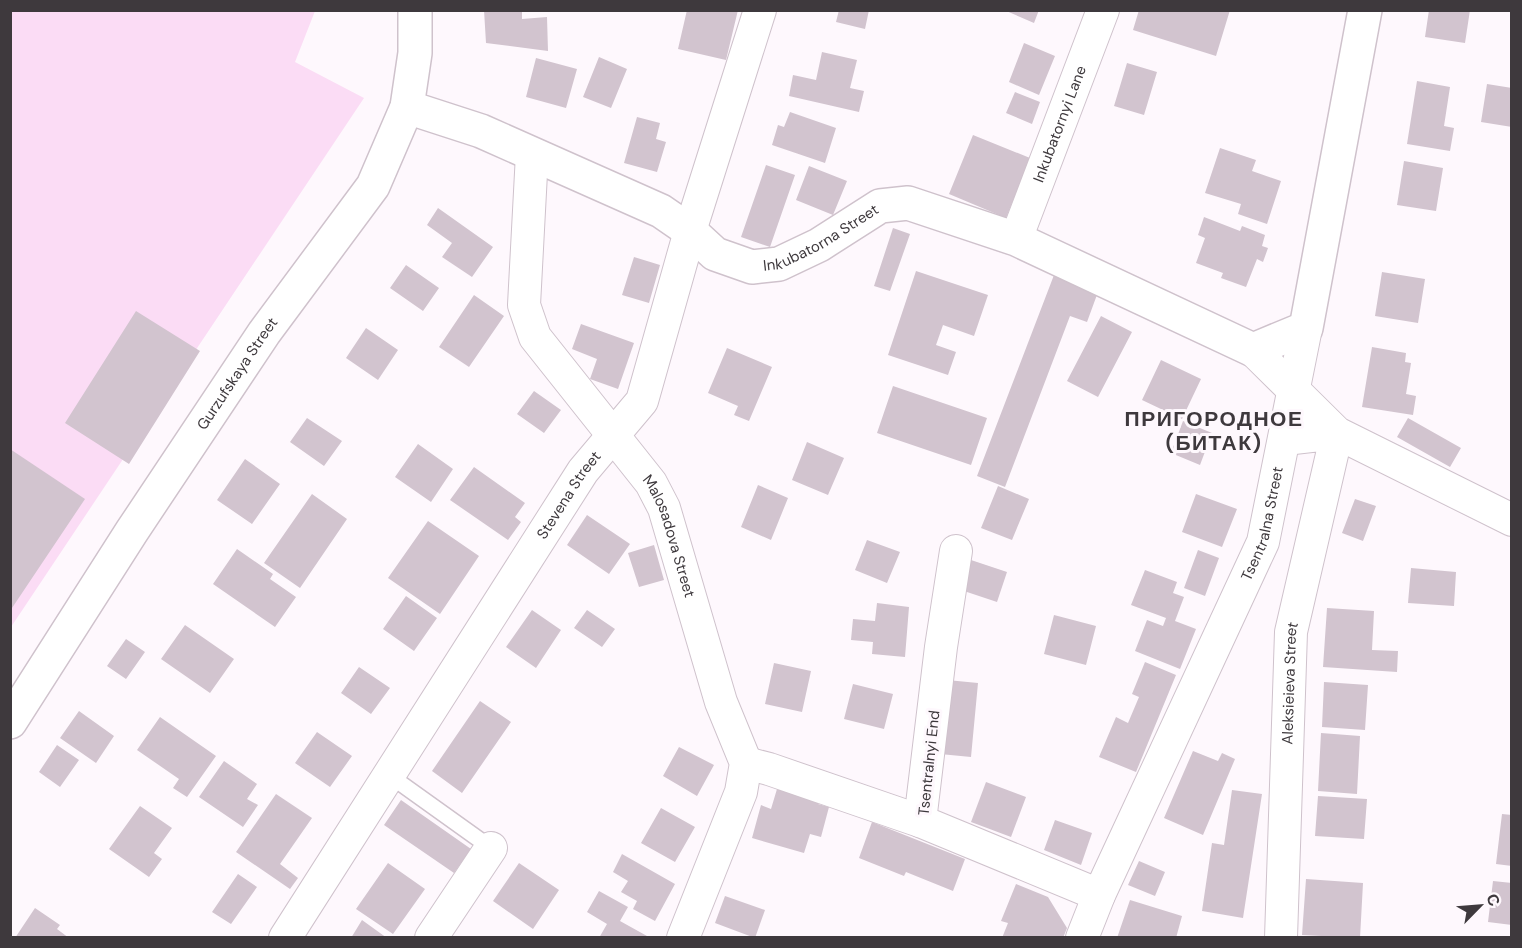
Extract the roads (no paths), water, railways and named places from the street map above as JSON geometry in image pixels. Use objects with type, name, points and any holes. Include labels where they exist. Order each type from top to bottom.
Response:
[{"type":"street","name":"Gurzufskaya Street","points":[[10,722],[132,531],[264,333],[373,186],[408,107],[415,53],[415,10]]},
{"type":"street","name":"Stevena Street","points":[[285,938],[583,471],[642,401],[690,231],[760,10]]},
{"type":"street","name":"Inkubatornyi Lane","points":[[1016,239],[1103,10]]},
{"type":"street","name":"Tsentralna Street","points":[[1082,938],[1099,895],[1263,542],[1295,391],[1365,10]]},
{"type":"street","name":"Inkubatorna Street","points":[[408,107],[481,131],[661,211],[690,231],[715,254],[752,267],[779,264],[819,245],[880,206],[908,203],[1016,239],[1253,350],[1337,433]]},
{"type":"street","name":"Malosadova Street","points":[[532,154],[524,305],[536,337],[651,483],[664,508],[721,702],[746,763]]},
{"type":"street","points":[[1253,350],[1306,327]]},
{"type":"street","points":[[1285,439],[1337,433],[1512,520]]},
{"type":"street","name":"Aleksieieva Street","points":[[1281,938],[1291,632],[1337,433]]},
{"type":"street","name":"Tsentralnyi End","points":[[956,551],[920,821],[1099,895]]},
{"type":"street","points":[[683,938],[741,792],[746,763],[920,821]]},
{"type":"street","points":[[431,938],[491,848]]},
{"type":"lane","points":[[388,775],[491,848]]},
{"type":"district","name":"ПРИГОРОДНОЕ (БИТАК)","points":[[1214,431]]}]
